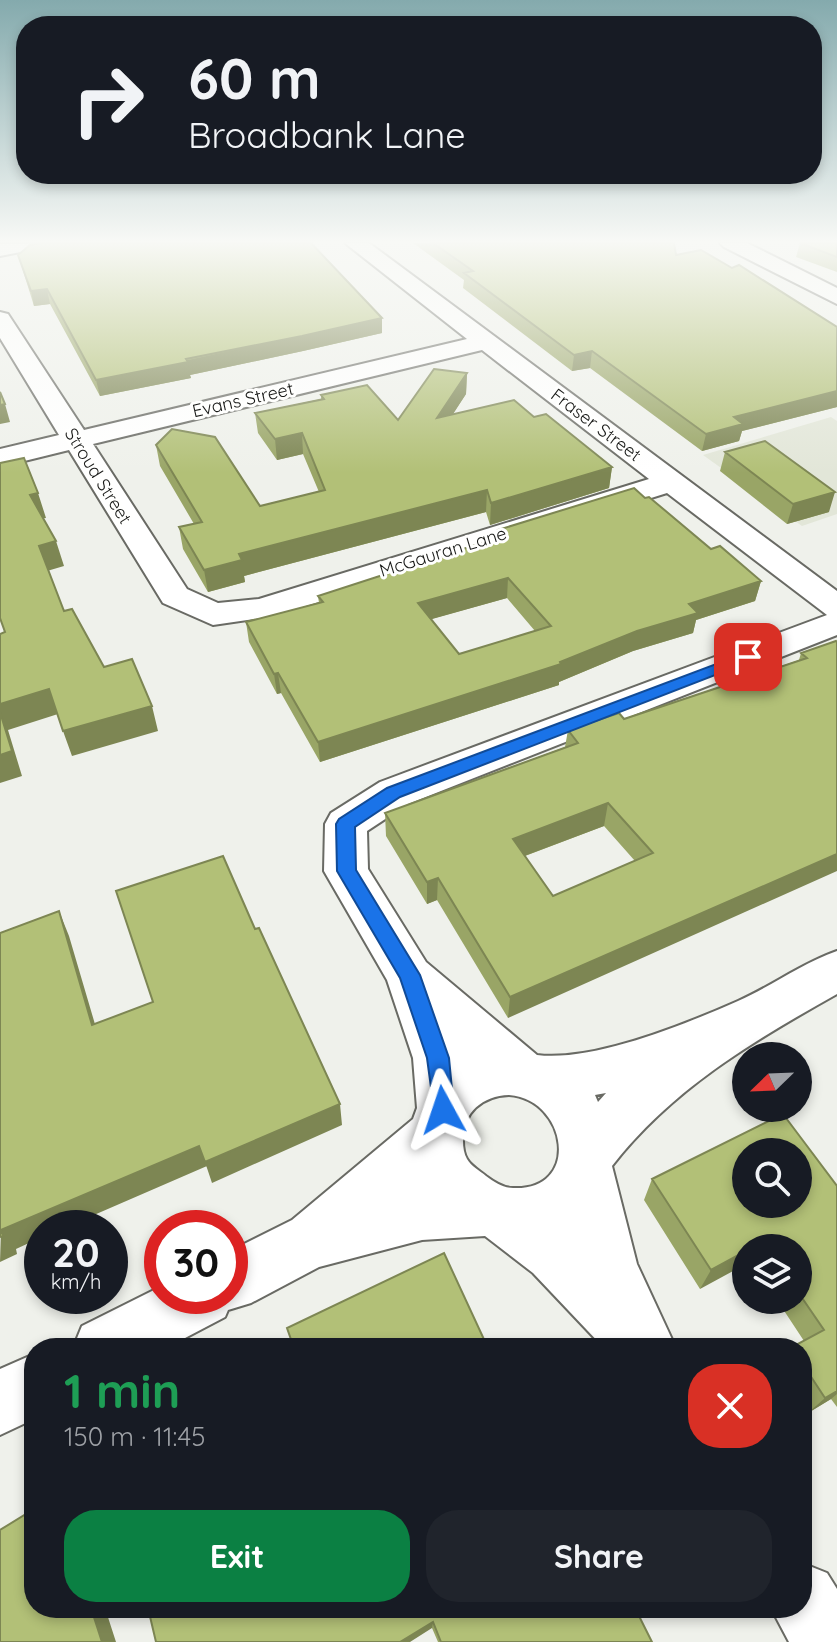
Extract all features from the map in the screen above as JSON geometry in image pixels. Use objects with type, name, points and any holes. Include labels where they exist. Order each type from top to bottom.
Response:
[{"type":"street","name":"Stroud Street","points":[[0,320],[175,596],[213,614]]},
{"type":"street","name":"Fraser Street","points":[[457,320],[837,607]]},
{"type":"street","name":"Evans Street","points":[[0,458],[486,342]]},
{"type":"street","name":"McGauran Lane","points":[[213,614],[262,609],[671,482]]},
{"type":"street","points":[[800,579],[837,565]]},
{"type":"street","points":[[635,1338],[553,1253],[495,1213],[462,1196],[445,1176],[437,1154],[440,1121],[438,1058],[409,975],[346,871],[346,824],[394,793],[837,623]]},
{"type":"street","points":[[248,1273],[312,1240],[422,1212],[533,1216],[556,1208],[573,1193],[587,1163],[621,1114],[654,1085],[747,1019],[837,971]]},
{"type":"street","points":[[409,975],[530,1076],[562,1092],[578,1110],[586,1131],[587,1163],[606,1254],[640,1338]]},
{"type":"street","points":[[312,1240],[440,1121],[455,1093],[473,1079],[495,1073],[530,1076],[594,1073],[747,1019]]},
{"type":"street","points":[[123,1338],[169,1314]]},
{"type":"street","points":[[0,1403],[24,1390]]},
{"type":"street","points":[[812,1614],[830,1642]]},
{"type":"shaded area","points":[[831,417],[837,421],[837,514],[802,526],[703,455]]},
{"type":"building","points":[[63,320],[375,320],[186,359],[188,362],[96,380]]},
{"type":"building","points":[[527,320],[825,320],[837,327],[837,391],[734,417],[743,424],[706,434],[592,351],[574,355]]},
{"type":"building","points":[[434,369],[467,373],[437,418],[514,400],[534,417],[546,414],[612,467],[491,503],[487,490],[239,554],[242,560],[204,570],[179,527],[202,522],[156,445],[172,429],[215,437],[260,506],[325,490],[302,433],[275,439],[255,413],[324,399],[321,395],[367,385],[398,420]]},
{"type":"building","points":[[765,441],[835,492],[793,504],[725,452]]},
{"type":"building","points":[[24,458],[38,493],[30,495],[56,541],[39,546],[64,611],[72,609],[104,667],[132,659],[152,706],[63,731],[49,689],[0,704],[0,634],[5,632],[0,618],[0,463]]},
{"type":"building","points":[[634,488],[711,549],[720,546],[761,581],[689,604],[698,613],[637,631],[561,664],[318,742],[278,673],[274,674],[246,622],[323,602],[318,596],[500,537],[498,530]],"holes":[[[508,578],[551,626],[459,654],[418,603]]]},
{"type":"building","points":[[837,642],[837,854],[510,997],[438,878],[427,882],[385,813],[578,743],[568,730],[619,713],[624,719],[807,658],[801,653]],"holes":[[[608,803],[653,853],[553,896],[513,839]]]},
{"type":"building","points":[[0,712],[12,751],[0,755]]},
{"type":"building","points":[[223,856],[340,1104],[205,1162],[199,1146],[48,1210],[24,1210],[24,1220],[1,1230],[3,1236],[0,1237],[0,933],[59,911],[92,1025],[153,1002],[116,891]]},
{"type":"building","points":[[767,1122],[789,1122],[801,1138],[735,1138]]},
{"type":"building","points":[[732,1139],[732,1218],[812,1218],[812,1153],[837,1186],[837,1391],[825,1398],[812,1378],[812,1338],[809,1338],[824,1330],[812,1312],[812,1234],[732,1234],[732,1259],[711,1270],[652,1179]]},
{"type":"building","points":[[444,1253],[483,1338],[290,1338],[287,1328]]},
{"type":"building","points":[[24,1515],[24,1618],[94,1618],[102,1642],[0,1642],[0,1530]]},
{"type":"building","points":[[150,1618],[640,1618],[652,1642],[441,1642],[433,1622],[400,1642],[156,1642]]},
{"type":"route","points":[[443,1110],[438,1058],[409,975],[346,871],[346,824],[394,793],[748,657]]}]
